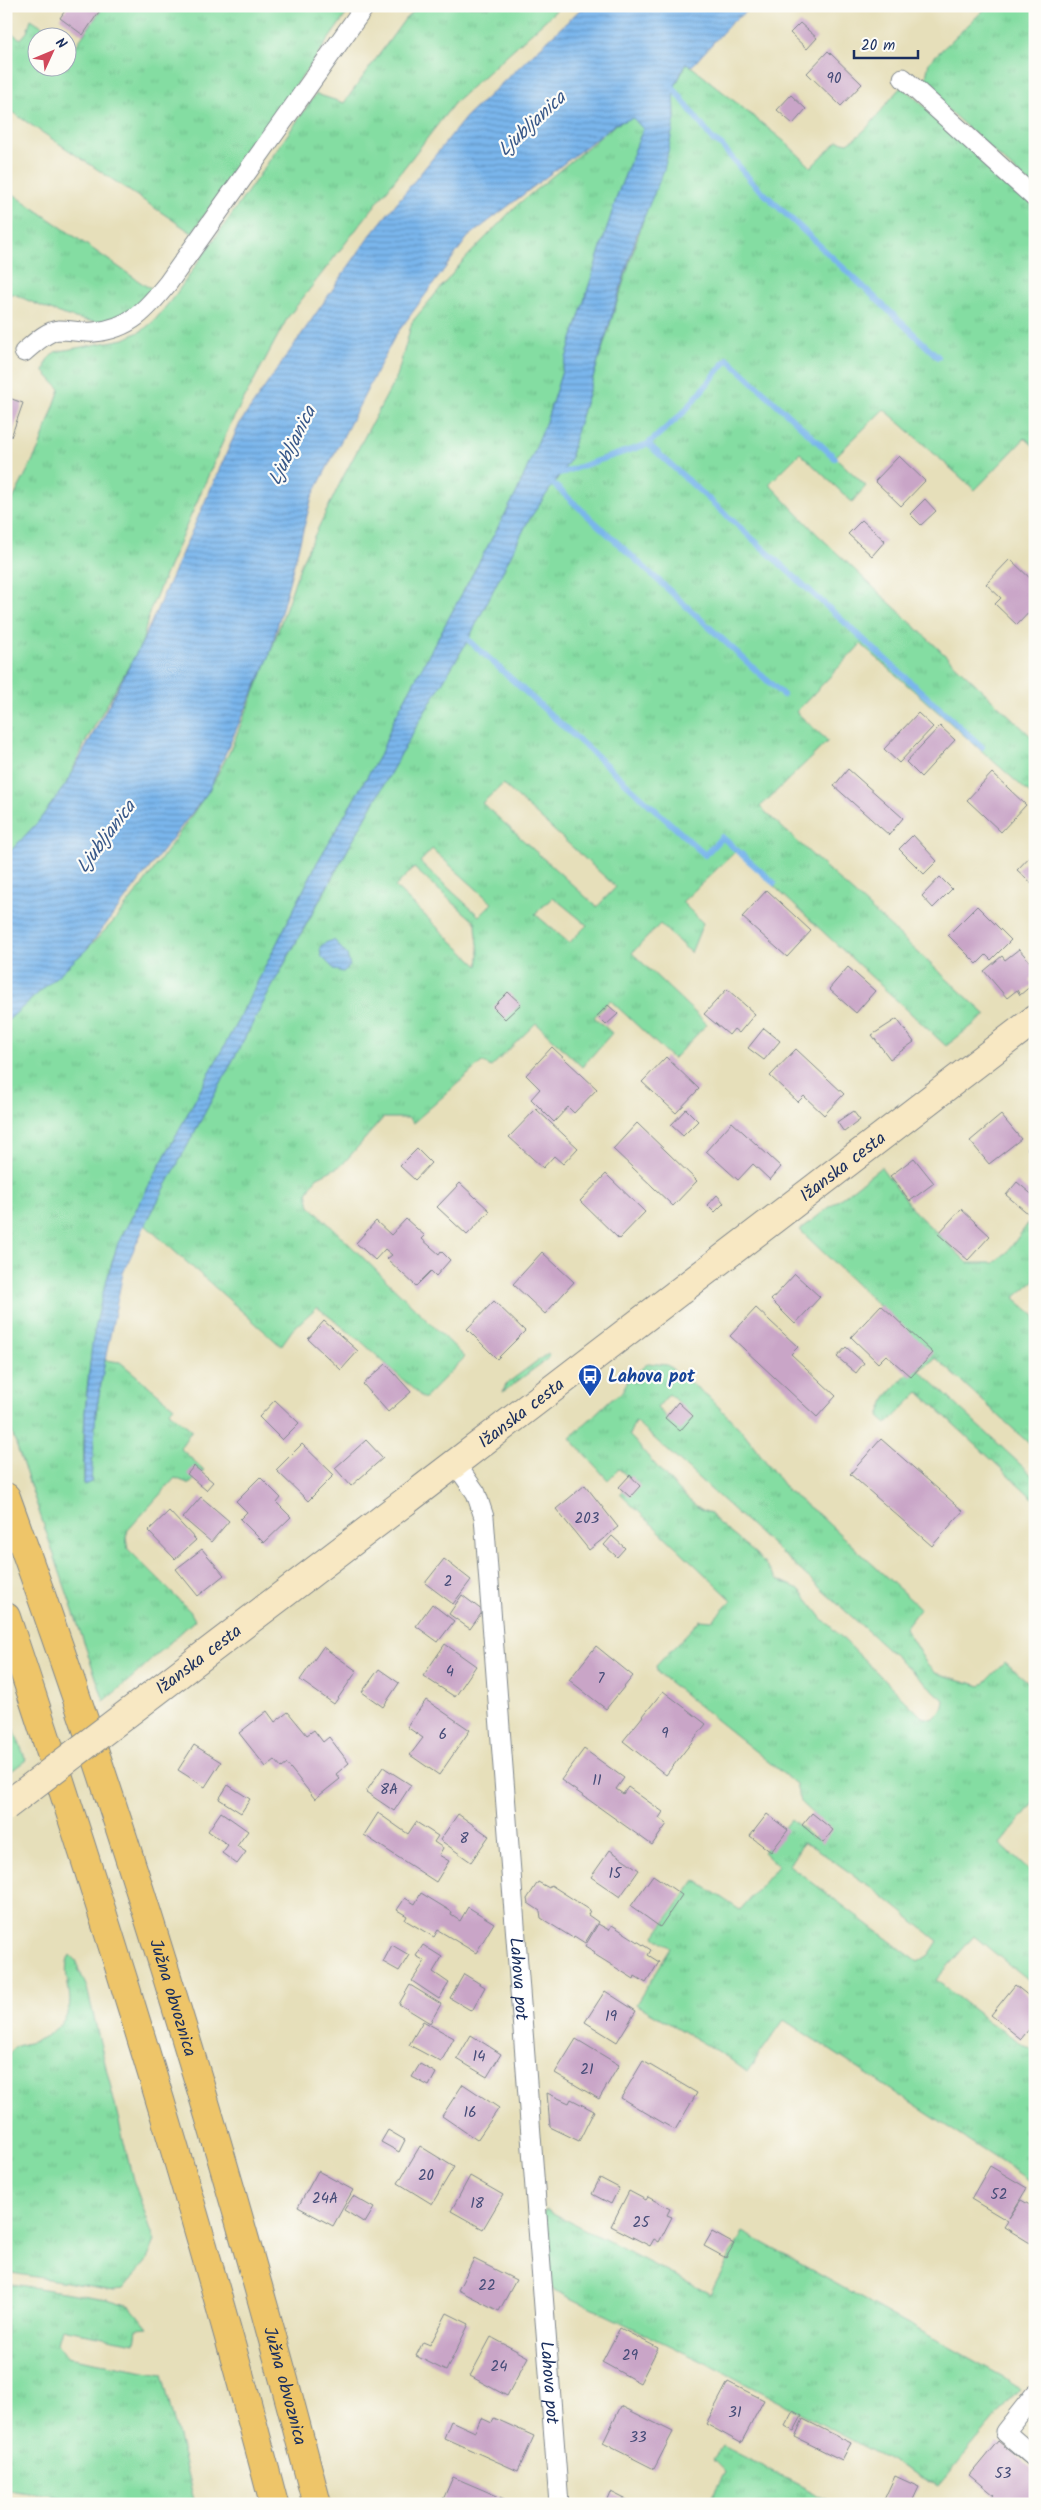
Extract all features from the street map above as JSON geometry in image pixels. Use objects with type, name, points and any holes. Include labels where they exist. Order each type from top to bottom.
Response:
[{"type":"highway","name":"Južna obvoznica","points":[[6,1497],[166,1974],[265,2308],[317,2504]]},
{"type":"highway","points":[[6,1617],[71,1810],[136,2020],[222,2310],[274,2504]]},
{"type":"main road","name":"Ižanska cesta","points":[[6,1806],[406,1502],[1035,1019]]},
{"type":"street","points":[[24,352],[40,338],[58,330],[94,332],[125,324],[145,311],[168,283],[365,6]]},
{"type":"street","points":[[904,78],[1035,198]]},
{"type":"street","name":"Lahova pot","points":[[455,1463],[476,1493],[484,1517],[559,2504]]},
{"type":"street","points":[[1035,2394],[1005,2432],[1035,2458]]},
{"type":"green space","points":[[104,6],[352,6],[192,233],[6,108],[6,30],[21,39],[28,29],[28,78],[78,78],[78,43]]},
{"type":"green space","points":[[420,6],[561,6],[456,101],[288,317],[231,423],[150,610],[142,643],[87,739],[66,784],[38,822],[6,856],[6,513],[39,448],[60,389],[44,372],[47,360],[55,352],[124,339],[143,330],[155,320],[176,294],[316,94],[344,103],[405,19]]},
{"type":"green space","points":[[988,6],[1035,6],[1035,189],[924,88],[929,62]]},
{"type":"green space","points":[[31,19],[45,28],[28,28]]},
{"type":"green space","points":[[687,63],[785,142],[811,167],[838,141],[848,143],[864,131],[902,86],[1035,207],[1035,447],[1025,438],[975,490],[884,409],[835,457],[866,486],[852,502],[800,453],[769,484],[818,535],[1035,740],[1035,798],[861,644],[796,712],[828,741],[760,807],[986,1015],[946,1046],[736,851],[682,902],[703,923],[691,953],[660,924],[632,953],[707,1024],[673,1059],[610,1000],[594,1017],[612,1033],[582,1067],[536,1023],[491,1067],[482,1062],[413,1123],[408,1118],[383,1118],[342,1165],[316,1178],[307,1193],[310,1206],[465,1357],[424,1399],[363,1343],[317,1307],[293,1329],[281,1346],[145,1225],[275,981],[421,718],[468,640],[528,521],[570,460],[577,429],[675,119],[674,88]],"holes":[[[503,784],[616,887],[597,907],[482,803]],[[432,849],[492,903],[479,916],[420,862]],[[414,868],[476,923],[479,955],[478,966],[395,887]],[[553,897],[587,925],[569,943],[535,914]]]},
{"type":"green space","points":[[633,117],[643,129],[618,193],[547,419],[516,494],[394,719],[382,751],[317,863],[242,1013],[118,1243],[101,1302],[90,1362],[84,1424],[84,1485],[105,1360],[120,1362],[174,1407],[169,1412],[192,1430],[180,1448],[204,1470],[190,1484],[175,1478],[128,1530],[126,1537],[128,1549],[190,1611],[195,1620],[104,1701],[6,1415],[6,1022],[86,950],[113,922],[145,882],[208,792],[229,753],[269,657],[302,561],[343,477],[397,376],[412,322],[463,261],[516,206],[615,125]]},
{"type":"green space","points":[[6,189],[146,286],[152,288],[129,314],[117,320],[104,322],[72,317],[40,306],[14,294],[6,294]]},
{"type":"green space","points":[[881,1167],[915,1212],[968,1263],[994,1263],[1005,1255],[1035,1214],[1035,1280],[1014,1298],[1035,1316],[1035,1449],[936,1358],[919,1370],[1035,1478],[1035,1500],[919,1392],[887,1424],[879,1417],[886,1397],[927,1352],[800,1230]]},
{"type":"green space","points":[[548,1353],[550,1357],[503,1392],[506,1384]]},
{"type":"green space","points":[[648,1363],[667,1365],[709,1397],[744,1433],[788,1491],[818,1514],[920,1608],[905,1628],[928,1666],[936,1673],[981,1686],[1005,1662],[1035,1688],[1035,1801],[1000,1844],[1035,1876],[1035,1986],[974,1936],[936,1980],[989,2022],[1035,2052],[1035,2184],[784,2020],[747,2072],[727,2057],[636,2004],[671,1948],[655,1936],[695,1880],[740,1910],[778,1866],[763,1852],[791,1819],[813,1838],[826,1826],[800,1802],[796,1784],[658,1673],[656,1666],[700,1620],[712,1621],[732,1600],[620,1494],[633,1481],[619,1469],[608,1480],[570,1438],[611,1399],[621,1393],[629,1379]],"holes":[[[669,1394],[686,1410],[673,1423],[657,1408]],[[635,1421],[944,1700],[939,1713],[931,1719],[922,1717],[823,1619],[799,1589],[777,1579],[756,1554],[717,1522],[711,1513],[702,1510],[691,1502],[629,1435]],[[803,1843],[815,1848],[879,1893],[938,1941],[929,1955],[918,1962],[789,1865]]]},
{"type":"green space","points":[[6,1710],[26,1760],[6,1775]]},
{"type":"green space","points":[[70,1955],[75,1960],[87,1988],[133,2180],[155,2241],[146,2262],[123,2289],[114,2290],[6,2272],[6,2070],[8,2058],[15,2048],[46,2036],[65,2018],[70,2003],[66,1970]]},
{"type":"green space","points":[[547,2210],[710,2294],[743,2232],[1007,2379],[1019,2390],[938,2486],[712,2366],[554,2290],[549,2280],[543,2212]]},
{"type":"green space","points":[[6,2283],[107,2299],[130,2306],[148,2328],[137,2329],[135,2343],[61,2329],[57,2343],[67,2357],[162,2374],[195,2504],[71,2504],[67,2498],[6,2490]]},
{"type":"green space","points":[[723,2446],[836,2504],[708,2504],[725,2472],[713,2460]]},
{"type":"water","name":"Ljubljanica","points":[[584,6],[753,6],[731,23],[692,66],[686,63],[674,88],[675,119],[664,170],[638,231],[577,429],[570,460],[528,521],[468,640],[421,718],[291,951],[145,1225],[123,1273],[96,1412],[91,1482],[84,1485],[85,1413],[92,1344],[102,1296],[118,1243],[242,1013],[317,863],[382,751],[394,719],[516,494],[547,419],[618,193],[643,129],[633,118],[615,124],[468,237],[395,336],[312,497],[269,657],[208,792],[86,950],[6,1022],[6,856],[38,822],[66,784],[142,643],[240,423],[369,237],[466,117]]},
{"type":"water","points":[[334,940],[347,955],[350,966],[343,972],[335,970],[321,956],[320,947]]},
{"type":"building","points":[[68,6],[103,6],[83,35],[78,31],[78,28],[74,28],[60,18]]},
{"type":"building","points":[[800,23],[817,38],[807,49],[790,33]]},
{"type":"building","points":[[828,51],[862,84],[841,106],[807,73]]},
{"type":"building","points":[[791,95],[806,109],[793,124],[777,110]]},
{"type":"building","points":[[9,398],[23,403],[11,437],[6,435],[6,405]]},
{"type":"building","points":[[899,456],[925,481],[901,506],[875,481]]},
{"type":"building","points":[[925,499],[936,511],[921,525],[910,514]]},
{"type":"building","points":[[862,520],[885,541],[872,556],[848,534]]},
{"type":"building","points":[[1010,559],[1035,583],[1035,606],[1017,625],[995,604],[1001,598],[986,584]]},
{"type":"building","points":[[918,713],[933,727],[899,763],[884,749]]},
{"type":"building","points":[[940,726],[955,740],[921,777],[906,762]]},
{"type":"building","points":[[848,769],[903,818],[889,835],[834,786]]},
{"type":"building","points":[[992,773],[1026,805],[1001,832],[967,800]]},
{"type":"building","points":[[913,835],[937,861],[924,874],[899,849]]},
{"type":"building","points":[[1035,851],[1035,886],[1017,870]]},
{"type":"building","points":[[940,877],[952,889],[933,908],[922,896]]},
{"type":"building","points":[[767,890],[811,931],[787,957],[742,917]]},
{"type":"building","points":[[977,906],[1011,940],[991,960],[986,955],[977,964],[948,935]]},
{"type":"building","points":[[1019,949],[1035,968],[1035,975],[1029,980],[1033,984],[1020,995],[1017,990],[1007,998],[984,971],[1002,956],[1005,960]]},
{"type":"building","points":[[848,967],[875,991],[856,1013],[829,989]]},
{"type":"building","points":[[727,989],[755,1014],[739,1033],[734,1029],[729,1035],[704,1014]]},
{"type":"building","points":[[508,992],[521,1004],[505,1019],[493,1007]]},
{"type":"building","points":[[608,1005],[618,1014],[606,1025],[597,1016]]},
{"type":"building","points":[[897,1019],[914,1042],[890,1059],[872,1035]]},
{"type":"building","points":[[764,1028],[780,1041],[764,1060],[748,1048]]},
{"type":"building","points":[[552,1047],[597,1089],[574,1113],[568,1107],[554,1122],[531,1099],[540,1089],[526,1075]]},
{"type":"building","points":[[796,1049],[844,1094],[824,1115],[804,1096],[798,1102],[770,1076]]},
{"type":"building","points":[[666,1057],[699,1089],[676,1113],[642,1082]]},
{"type":"building","points":[[536,1109],[578,1148],[563,1164],[554,1156],[543,1168],[509,1137]]},
{"type":"building","points":[[686,1109],[698,1121],[683,1136],[671,1125]]},
{"type":"building","points":[[853,1111],[860,1120],[844,1132],[837,1122]]},
{"type":"building","points":[[1001,1115],[1021,1139],[989,1164],[970,1141]]},
{"type":"building","points":[[732,1122],[781,1167],[770,1180],[753,1164],[738,1180],[706,1151]]},
{"type":"building","points":[[637,1123],[697,1181],[673,1206],[613,1149]]},
{"type":"building","points":[[1035,1141],[1035,1157],[1027,1149]]},
{"type":"building","points":[[417,1149],[431,1163],[415,1180],[400,1166]]},
{"type":"building","points":[[914,1158],[934,1183],[910,1201],[890,1176]]},
{"type":"building","points":[[606,1174],[645,1212],[619,1239],[580,1201]]},
{"type":"building","points":[[1017,1182],[1035,1197],[1035,1209],[1030,1215],[1006,1195]]},
{"type":"building","points":[[460,1183],[490,1211],[467,1235],[437,1207]]},
{"type":"building","points":[[717,1195],[724,1203],[715,1212],[708,1205]]},
{"type":"building","points":[[961,1209],[990,1236],[968,1260],[938,1234]]},
{"type":"building","points":[[406,1219],[425,1236],[422,1239],[439,1254],[441,1251],[450,1260],[436,1276],[431,1271],[416,1286],[387,1259],[392,1255],[385,1249],[375,1260],[356,1243],[376,1221],[391,1235]]},
{"type":"building","points":[[542,1252],[574,1282],[545,1314],[513,1284]]},
{"type":"building","points":[[795,1274],[820,1297],[795,1324],[771,1300]]},
{"type":"building","points":[[494,1301],[525,1331],[497,1359],[467,1329]]},
{"type":"building","points":[[881,1305],[933,1353],[911,1377],[886,1355],[878,1363],[851,1337]]},
{"type":"building","points":[[756,1308],[798,1347],[791,1354],[836,1396],[817,1417],[730,1336]]},
{"type":"building","points":[[324,1321],[358,1351],[341,1370],[308,1339]]},
{"type":"building","points":[[846,1347],[864,1363],[856,1373],[837,1357]]},
{"type":"building","points":[[386,1364],[411,1392],[388,1412],[363,1384]]},
{"type":"building","points":[[275,1400],[299,1423],[282,1440],[259,1417]]},
{"type":"building","points":[[678,1402],[693,1416],[680,1431],[665,1418]]},
{"type":"building","points":[[881,1439],[963,1511],[932,1546],[850,1474]]},
{"type":"building","points":[[366,1440],[383,1458],[351,1486],[335,1468]]},
{"type":"building","points":[[302,1444],[334,1475],[308,1501],[276,1470]]},
{"type":"building","points":[[194,1466],[213,1482],[206,1490],[187,1474]]},
{"type":"building","points":[[630,1475],[640,1486],[630,1497],[619,1487]]},
{"type":"building","points":[[260,1477],[281,1498],[277,1503],[291,1517],[264,1543],[240,1519],[247,1512],[236,1501]]},
{"type":"building","points":[[585,1485],[618,1527],[589,1550],[556,1509]]},
{"type":"building","points":[[201,1497],[229,1521],[211,1542],[183,1518]]},
{"type":"building","points":[[169,1511],[196,1540],[175,1559],[148,1531]]},
{"type":"building","points":[[612,1536],[625,1548],[617,1557],[604,1545]]},
{"type":"building","points":[[202,1549],[224,1575],[198,1596],[176,1569]]},
{"type":"building","points":[[444,1559],[471,1580],[453,1604],[425,1583]]},
{"type":"building","points":[[462,1595],[483,1611],[470,1629],[449,1614]]},
{"type":"building","points":[[432,1604],[454,1621],[438,1642],[416,1626]]},
{"type":"building","points":[[445,1644],[476,1666],[455,1697],[423,1676]]},
{"type":"building","points":[[596,1646],[633,1676],[606,1709],[569,1680]]},
{"type":"building","points":[[323,1647],[357,1671],[334,1704],[300,1680]]},
{"type":"building","points":[[379,1669],[399,1683],[383,1707],[362,1692]]},
{"type":"building","points":[[663,1691],[706,1724],[666,1775],[623,1741]]},
{"type":"building","points":[[426,1700],[470,1730],[439,1775],[410,1755],[423,1738],[407,1727]]},
{"type":"building","points":[[267,1711],[275,1722],[288,1712],[307,1735],[314,1730],[323,1742],[329,1737],[349,1763],[336,1774],[340,1779],[315,1799],[287,1764],[282,1768],[275,1760],[266,1767],[239,1733]]},
{"type":"building","points":[[194,1745],[221,1762],[205,1787],[178,1770]]},
{"type":"building","points":[[584,1749],[624,1778],[616,1789],[623,1794],[628,1787],[663,1812],[659,1818],[667,1824],[652,1845],[561,1780]]},
{"type":"building","points":[[383,1767],[411,1785],[394,1811],[366,1792]]},
{"type":"building","points":[[228,1785],[250,1799],[241,1813],[219,1799]]},
{"type":"building","points":[[221,1812],[248,1831],[237,1846],[246,1852],[237,1864],[222,1853],[228,1845],[208,1831]]},
{"type":"building","points":[[378,1813],[408,1834],[416,1822],[438,1836],[434,1842],[443,1848],[439,1855],[449,1861],[436,1882],[364,1835]]},
{"type":"building","points":[[812,1813],[833,1830],[823,1843],[802,1825]]},
{"type":"building","points":[[458,1814],[489,1836],[471,1862],[440,1840]]},
{"type":"building","points":[[767,1814],[788,1830],[771,1852],[750,1836]]},
{"type":"building","points":[[610,1850],[639,1870],[620,1897],[591,1877]]},
{"type":"building","points":[[653,1875],[682,1895],[660,1927],[631,1906]]},
{"type":"building","points":[[538,1882],[549,1888],[551,1885],[590,1910],[588,1915],[598,1922],[585,1943],[574,1936],[573,1938],[541,1918],[540,1911],[528,1903],[527,1899]]},
{"type":"building","points":[[421,1893],[452,1912],[451,1915],[460,1921],[468,1907],[494,1923],[476,1953],[438,1930],[434,1937],[405,1920],[407,1916],[397,1910],[405,1898],[415,1904]]},
{"type":"building","points":[[598,1924],[609,1930],[612,1925],[651,1950],[648,1955],[659,1962],[646,1983],[635,1976],[634,1979],[594,1954],[595,1952],[585,1946]]},
{"type":"building","points":[[392,1945],[409,1955],[399,1971],[383,1962]]},
{"type":"building","points":[[423,1945],[442,1957],[433,1972],[449,1983],[439,1999],[412,1981],[425,1961],[416,1956]]},
{"type":"building","points":[[464,1974],[485,1987],[472,2011],[450,1998]]},
{"type":"building","points":[[410,1985],[441,2004],[430,2023],[399,2004]]},
{"type":"building","points":[[1015,1985],[1035,2001],[1035,2022],[1021,2039],[991,2015]]},
{"type":"building","points":[[605,1991],[636,2011],[617,2042],[585,2022]]},
{"type":"building","points":[[423,2021],[454,2038],[441,2062],[409,2045]]},
{"type":"building","points":[[471,2035],[501,2054],[487,2077],[457,2059]]},
{"type":"building","points":[[576,2039],[619,2065],[599,2099],[555,2073]]},
{"type":"building","points":[[643,2061],[697,2093],[675,2130],[621,2098]]},
{"type":"building","points":[[420,2064],[436,2073],[429,2086],[412,2077]]},
{"type":"building","points":[[463,2084],[499,2108],[477,2140],[442,2116]]},
{"type":"building","points":[[547,2093],[569,2103],[571,2099],[594,2111],[579,2141],[550,2127]]},
{"type":"building","points":[[388,2130],[405,2140],[399,2152],[381,2142]]},
{"type":"building","points":[[420,2146],[454,2167],[432,2204],[398,2183]]},
{"type":"building","points":[[990,2166],[1027,2188],[1009,2218],[1021,2200],[1035,2208],[1035,2246],[1004,2227],[1008,2221],[971,2199]]},
{"type":"building","points":[[318,2171],[353,2190],[333,2226],[298,2207]]},
{"type":"building","points":[[470,2176],[503,2195],[483,2229],[451,2211]]},
{"type":"building","points":[[600,2178],[619,2188],[611,2204],[592,2194]]},
{"type":"building","points":[[629,2191],[646,2200],[648,2197],[670,2209],[667,2215],[672,2217],[659,2242],[654,2239],[650,2246],[611,2226]]},
{"type":"building","points":[[353,2196],[374,2208],[365,2223],[344,2210]]},
{"type":"building","points":[[712,2232],[734,2244],[726,2258],[704,2246]]},
{"type":"building","points":[[474,2259],[516,2280],[499,2311],[458,2290]]},
{"type":"building","points":[[447,2313],[469,2324],[446,2371],[416,2356],[423,2342],[430,2345]]},
{"type":"building","points":[[620,2328],[658,2348],[640,2383],[602,2362]]},
{"type":"building","points":[[491,2337],[528,2357],[507,2396],[470,2376]]},
{"type":"building","points":[[728,2382],[764,2400],[741,2443],[706,2424]]},
{"type":"building","points":[[621,2406],[673,2432],[654,2469],[603,2443]]},
{"type":"building","points":[[793,2411],[802,2416],[794,2431],[785,2426]]},
{"type":"building","points":[[481,2418],[492,2423],[494,2418],[534,2436],[518,2471],[444,2438],[451,2421],[475,2432]]},
{"type":"building","points":[[803,2419],[851,2443],[842,2460],[795,2437]]},
{"type":"building","points":[[998,2441],[1035,2471],[1035,2492],[1025,2504],[986,2504],[994,2495],[970,2475]]},
{"type":"building","points":[[895,2476],[919,2487],[911,2504],[882,2504]]},
{"type":"building","points":[[453,2477],[516,2504],[441,2504]]},
{"type":"building","points":[[611,2492],[635,2504],[606,2504]]},
{"type":"waterway","points":[[669,82],[713,140],[721,145],[752,182],[938,357]]},
{"type":"waterway","points":[[554,470],[561,473],[648,444],[683,413],[728,359],[835,458]]},
{"type":"waterway","points":[[648,444],[982,747]]},
{"type":"waterway","points":[[549,480],[783,695]]},
{"type":"waterway","points":[[462,634],[705,855],[722,837],[774,883]]},
{"type":"place","name":"Lahova pot","points":[[590,1397]]}]
